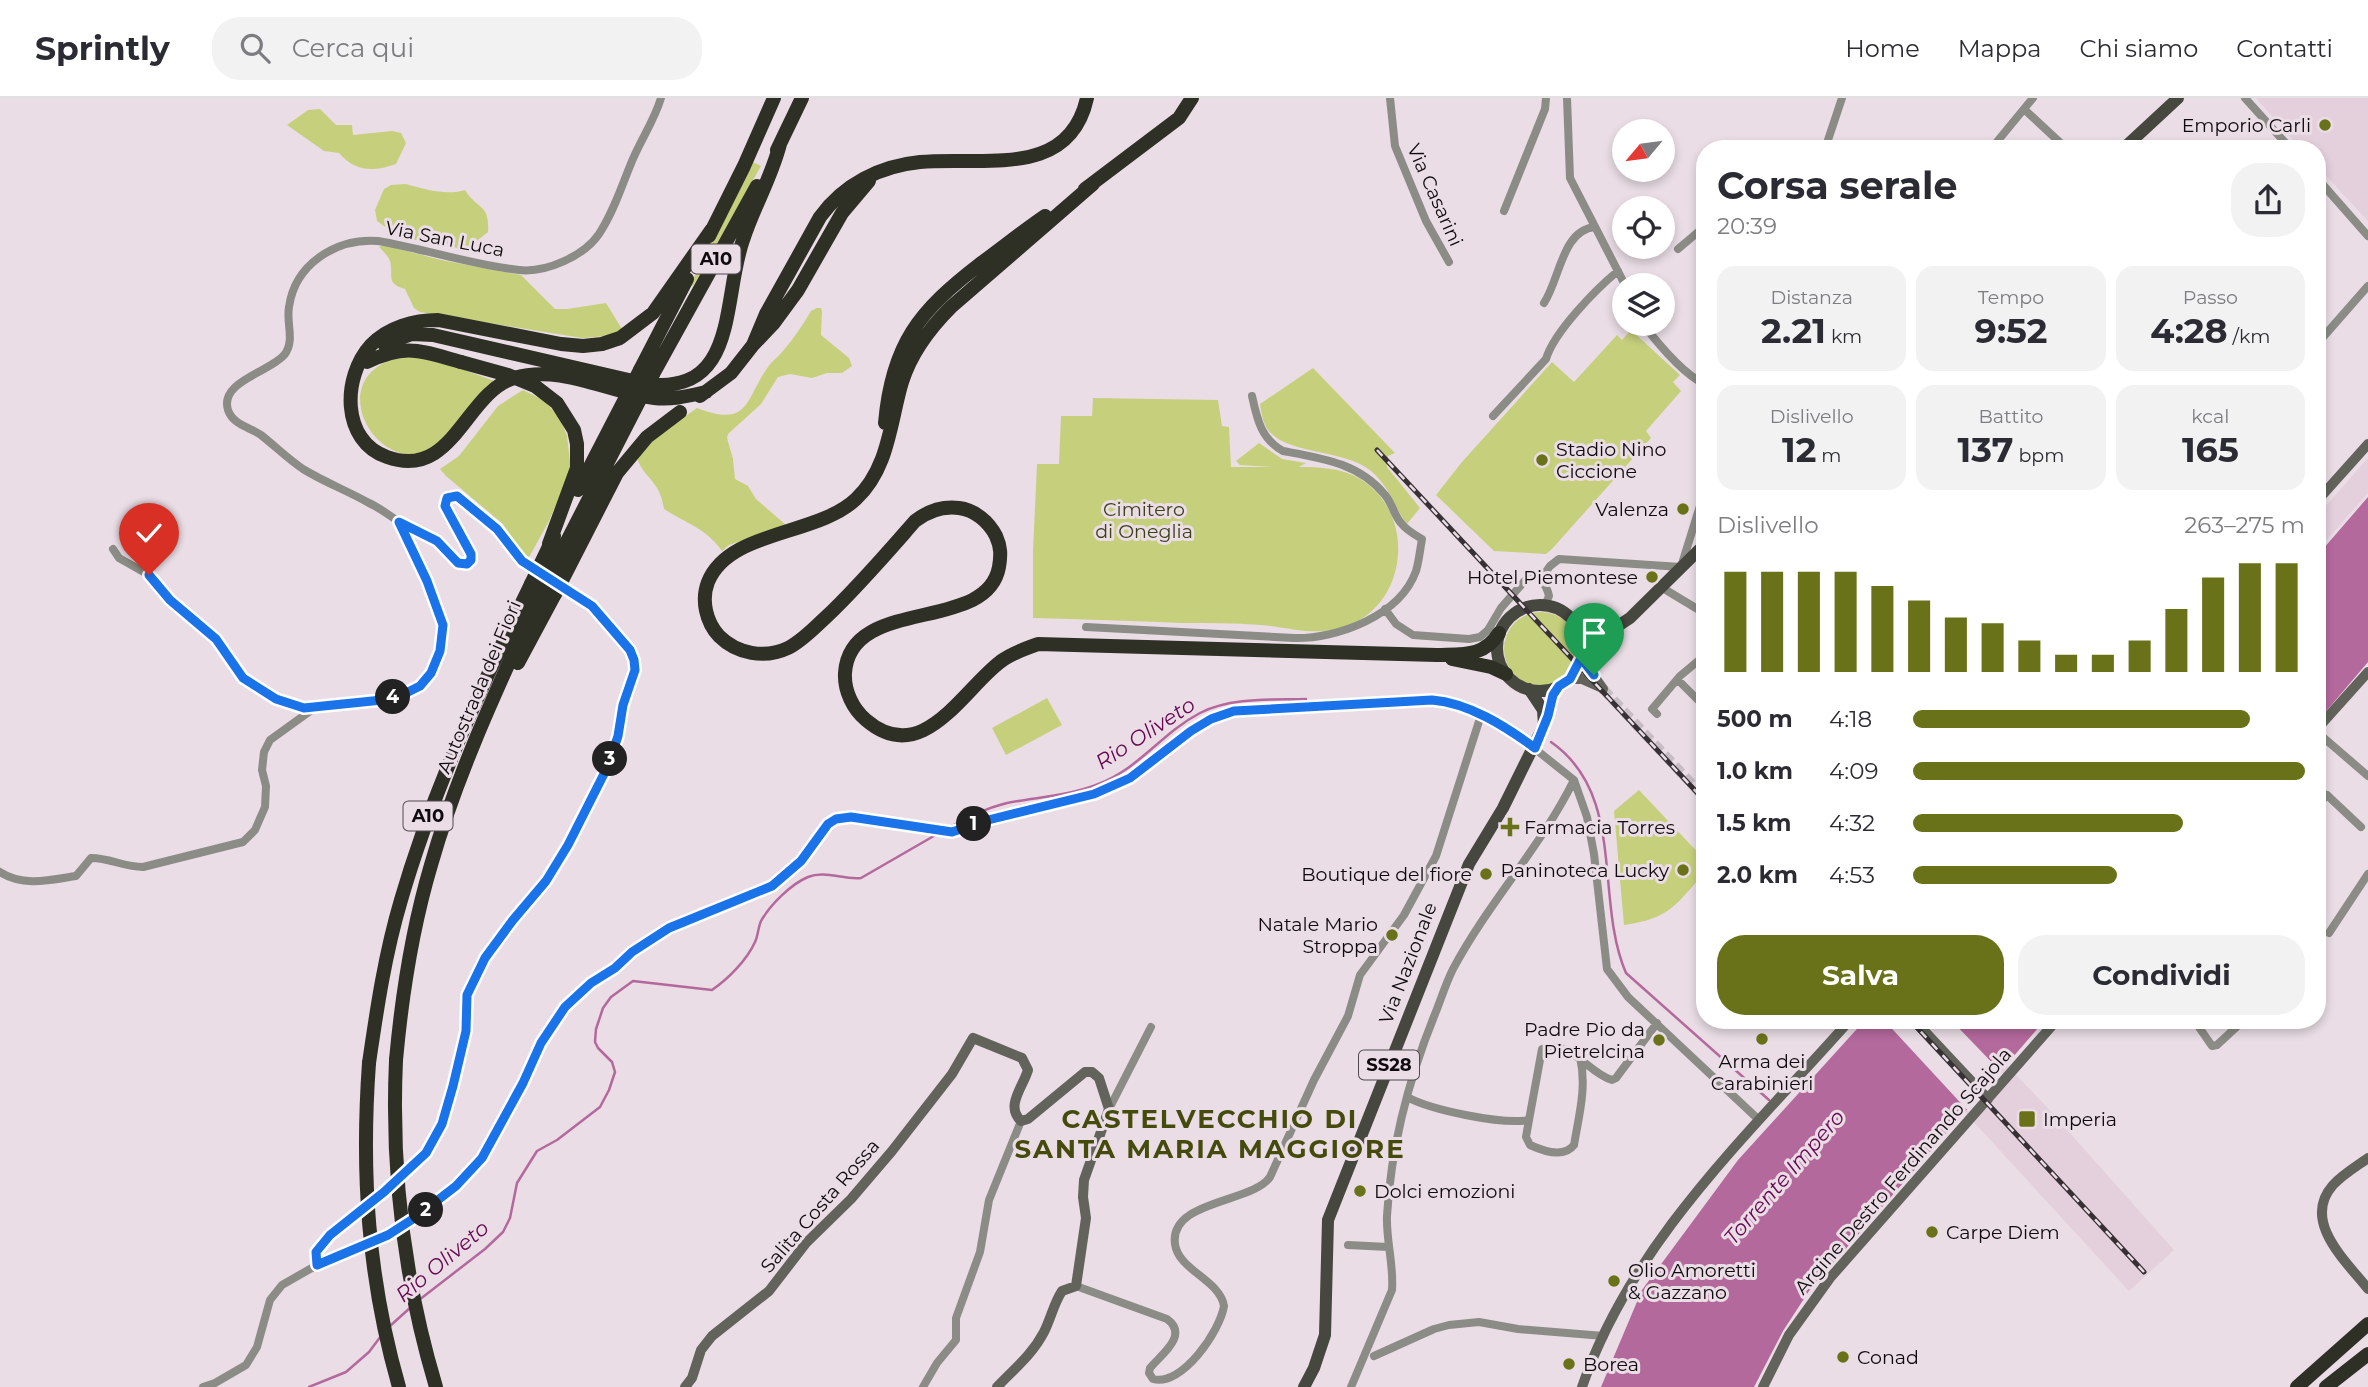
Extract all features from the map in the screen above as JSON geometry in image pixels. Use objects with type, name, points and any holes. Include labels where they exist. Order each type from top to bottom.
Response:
[{"type":"highway","name":"Autostrada dei Fiori","points":[[436,1387],[420,1331],[403,1241],[397,1193],[394,1128],[396,1060],[406,977],[430,867],[454,795],[492,702],[774,98]]},
{"type":"highway","name":"Autostrada dei Fiori","points":[[399,1387],[376,1284],[366,1208],[366,1112],[369,1063],[384,970],[400,902],[422,833],[478,694],[543,589],[550,544],[780,144],[802,98]]},
{"type":"highway","points":[[543,589],[617,472],[647,437],[731,373],[788,305],[852,200],[878,173],[922,162],[1016,159],[1039,155],[1057,147],[1070,133],[1082,116],[1087,98]]},
{"type":"highway","points":[[1192,98],[1179,118],[1093,184],[1028,228],[947,290],[926,311],[905,344],[891,377],[882,459],[867,487],[849,506],[820,521],[748,545],[726,558],[713,572],[708,583],[706,611],[713,629],[725,641],[756,654],[777,652],[797,643],[833,610],[923,515],[950,507],[962,508],[979,515],[993,530],[1001,553],[999,571],[985,590],[968,602],[886,625],[869,633],[856,644],[847,659],[845,678],[853,704],[866,720],[885,732],[912,734],[930,727],[949,713],[999,662],[1038,645],[1437,655],[1481,651],[1492,645],[1499,633]]},
{"type":"highway","points":[[354,375],[382,346],[393,340],[422,334],[646,384],[669,385],[691,379],[709,365],[721,345],[743,240],[771,176],[780,144]]},
{"type":"highway","points":[[706,392],[686,397],[654,398],[540,373],[510,379],[492,390],[449,443],[425,457],[404,460],[378,453],[359,433],[351,416],[350,405],[354,375],[360,360],[373,343],[390,331],[418,321],[438,320],[583,346],[620,338],[653,313],[712,229]]},
{"type":"highway","points":[[367,362],[393,351],[410,349],[508,375],[535,386],[557,403],[574,430],[577,468],[550,544]]},
{"type":"highway","points":[[1437,655],[1491,667],[1506,674]]},
{"type":"highway","points":[[2297,1387],[2368,1324]]},
{"type":"highway","points":[[2326,1387],[2368,1354]]},
{"type":"main road","points":[[2133,140],[2178,98]]},
{"type":"main road","points":[[2326,491],[2368,444]]},
{"type":"main road","points":[[1564,682],[1582,654],[1630,618],[1696,553]]},
{"type":"main road","points":[[1545,605],[1568,615],[1576,625],[1582,654],[1603,689],[1582,678],[1545,690],[1529,689],[1506,674],[1498,655],[1499,633],[1517,611],[1545,605]]},
{"type":"main road","points":[[1576,625],[1597,632],[1612,630]]},
{"type":"main road","points":[[2326,720],[2368,671]]},
{"type":"main road","name":"Via Nazionale","points":[[1304,1387],[1325,1335],[1328,1220],[1469,864],[1535,748],[1553,695],[1564,682]]},
{"type":"main road","points":[[1529,689],[1543,710],[1545,725]]},
{"type":"main road","points":[[1582,1387],[1604,1336],[1657,1242],[1759,1120],[1842,1029]]},
{"type":"main road","points":[[1922,1029],[1988,1100]]},
{"type":"main road","name":"Argine Destro Ferdinando Scajola","points":[[1763,1387],[1789,1335],[1830,1278],[2049,1029]]},
{"type":"main road","name":"Salita Costa Rossa","points":[[685,1387],[692,1378],[701,1350],[712,1336],[769,1291],[806,1243],[851,1199],[952,1074],[974,1038],[1026,1062],[1028,1070],[1014,1106],[1017,1119],[1021,1121]]},
{"type":"main road","points":[[997,1387],[1033,1350],[1044,1333],[1062,1291],[1076,1286],[1086,1218],[1084,1180],[1109,1109],[1098,1078],[1092,1072],[1085,1072],[1028,1119],[1021,1121]]},
{"type":"main road","points":[[2368,1158],[2334,1184],[2323,1202],[2321,1213],[2329,1238],[2368,1289]]},
{"type":"street","name":"Via San Luca","points":[[399,522],[371,503],[303,469],[260,434],[237,422],[228,411],[227,401],[231,391],[280,360],[286,352],[290,336],[288,310],[301,277],[314,261],[332,249],[369,241],[414,247],[520,270],[559,263],[579,253],[598,235],[616,200],[641,139],[656,115],[661,98]]},
{"type":"street","name":"Via Casarini","points":[[1390,98],[1395,146],[1426,220],[1449,262]]},
{"type":"street","points":[[1504,211],[1545,109],[1546,98]]},
{"type":"street","points":[[1493,416],[1546,359],[1551,348],[1592,294],[1618,271],[1570,178],[1567,98]]},
{"type":"street","points":[[1828,140],[1842,98]]},
{"type":"street","points":[[1999,140],[2033,98]]},
{"type":"street","points":[[2245,98],[2283,140]]},
{"type":"street","points":[[2025,110],[2057,140]]},
{"type":"street","points":[[2326,188],[2368,236]]},
{"type":"street","points":[[1544,303],[1552,290],[1572,239],[1583,229],[1595,227]]},
{"type":"street","points":[[1678,249],[1696,234]]},
{"type":"street","points":[[2326,334],[2368,286]]},
{"type":"street","points":[[1653,336],[1696,377]]},
{"type":"street","points":[[1086,627],[1307,639],[1346,631],[1385,609],[1402,592],[1416,572],[1422,539],[1401,523],[1388,498],[1368,478],[1340,463],[1283,451],[1275,446],[1260,429],[1252,396]]},
{"type":"street","points":[[317,1265],[316,1252],[330,1235],[384,1192],[426,1153],[442,1124],[466,1031],[467,995],[485,958],[546,881],[608,766],[635,670],[630,650],[592,606],[522,561],[497,529],[460,497],[450,496],[445,500],[445,506],[471,554],[471,560],[467,564],[458,563],[437,541],[399,522]]},
{"type":"street","points":[[1541,580],[1550,566],[1559,559],[1681,567],[1696,519]]},
{"type":"street","points":[[113,549],[119,558],[149,575],[170,600],[216,639],[243,678],[276,699],[304,708],[382,700],[402,695],[420,686],[431,673],[440,651],[443,625],[427,581],[399,522]]},
{"type":"street","points":[[1385,609],[1396,624],[1413,635],[1469,639],[1480,637],[1488,630],[1506,601],[1529,576],[1541,580],[1548,589],[1549,596],[1545,605]]},
{"type":"street","points":[[1661,587],[1696,608]]},
{"type":"street","points":[[1657,714],[1652,709],[1665,691],[1696,663]]},
{"type":"street","points":[[1678,680],[1696,698]]},
{"type":"street","points":[[203,1387],[246,1365],[257,1347],[270,1300],[282,1285],[317,1265],[388,1235],[456,1186],[482,1158],[523,1083],[541,1043],[565,1007],[632,952],[669,928],[772,886],[801,861],[828,824],[836,819],[851,817],[952,832],[988,820],[1094,794],[1130,778],[1211,719],[1234,711],[1432,700],[1452,702],[1519,736],[1535,748],[1574,780],[1587,817],[1594,854],[1607,969],[1628,997],[1759,1120]]},
{"type":"street","points":[[0,872],[8,878],[25,882],[55,879],[76,876],[91,858],[107,858],[127,867],[143,867],[243,842],[255,830],[265,807],[267,786],[262,770],[264,752],[270,740],[307,712],[323,705]]},
{"type":"street","points":[[1076,1286],[1167,1319],[1173,1324],[1175,1339],[1150,1368],[1149,1373],[1153,1379],[1162,1380],[1192,1364],[1213,1334],[1223,1313],[1224,1302],[1220,1294],[1180,1256],[1175,1243],[1177,1230],[1188,1217],[1203,1207],[1258,1188],[1268,1180],[1279,1163],[1314,1080],[1348,1016],[1360,975],[1405,915],[1436,856],[1481,715]]},
{"type":"street","points":[[2326,738],[2368,776]]},
{"type":"street","points":[[1351,1387],[1392,1290],[1387,1213],[1401,1114],[1424,1041],[1453,971],[1495,900],[1556,814],[1574,780]]},
{"type":"street","points":[[2326,796],[2361,827]]},
{"type":"street","points":[[2329,933],[2368,874]]},
{"type":"street","points":[[1580,1057],[1584,1076],[1574,1145],[1562,1153],[1530,1145],[1526,1137],[1542,1049],[1558,1048],[1580,1057],[1602,1077],[1612,1080],[1657,1023]]},
{"type":"street","points":[[1109,1109],[1151,1027]]},
{"type":"street","points":[[2200,1029],[2212,1046],[2217,1045],[2234,1029]]},
{"type":"street","points":[[1407,1097],[1433,1108],[1518,1121],[1529,1120]]},
{"type":"street","points":[[923,1387],[937,1363],[956,1340],[956,1318],[981,1248],[989,1200],[1021,1121]]},
{"type":"street","points":[[1348,1245],[1388,1247]]},
{"type":"street","points":[[1374,1356],[1434,1329],[1479,1322],[1518,1329],[1604,1336]]},
{"type":"shaded area","points":[[2256,98],[2368,98],[2368,221],[2326,176],[2326,140],[2293,140]]},
{"type":"shaded area","points":[[2368,458],[2368,493],[2326,541],[2326,506]]},
{"type":"shaded area","name":"Imperia","points":[[1888,1029],[1972,1029],[2044,1104],[2174,1250],[2129,1291]]},
{"type":"green space","points":[[320,109],[336,125],[352,125],[353,135],[392,131],[401,133],[406,143],[396,164],[373,169],[358,167],[339,153],[324,151],[287,125],[308,110]]},
{"type":"green space","points":[[753,162],[761,166],[693,286],[690,285]]},
{"type":"green space","points":[[406,184],[443,192],[465,190],[485,211],[488,232],[464,251],[437,240],[414,240],[391,231],[377,221],[375,210],[384,189],[391,185]]},
{"type":"green space","points":[[384,245],[441,260],[521,275],[555,309],[606,303],[622,329],[608,335],[582,338],[420,312],[414,308],[405,289],[393,282],[390,261],[379,247]]},
{"type":"green space","points":[[817,308],[822,311],[821,335],[849,358],[852,366],[842,373],[827,373],[812,378],[790,374],[778,377],[761,404],[728,434],[735,479],[748,486],[756,499],[786,525],[729,545],[722,551],[703,532],[664,509],[656,486],[637,458],[646,444],[697,408],[727,415],[743,408],[770,365],[811,311]]},
{"type":"green space","points":[[1616,336],[1622,340],[1626,336],[1638,336],[1680,375],[1673,382],[1681,391],[1646,431],[1651,438],[1552,549],[1546,554],[1494,551],[1436,495],[1552,362],[1574,382]]},
{"type":"green space","points":[[410,355],[494,381],[435,446],[427,451],[407,454],[389,448],[374,435],[363,417],[360,398],[366,379],[382,364]]},
{"type":"green space","points":[[1313,368],[1395,453],[1388,456],[1387,467],[1420,508],[1407,524],[1383,484],[1371,471],[1343,458],[1284,442],[1273,435],[1265,425],[1260,404]]},
{"type":"green space","points":[[523,390],[543,400],[559,416],[567,436],[571,470],[549,521],[528,559],[503,524],[440,469],[459,456],[498,406]]},
{"type":"green space","name":"Cimitero di Oneglia","points":[[1093,398],[1218,400],[1222,426],[1229,427],[1231,467],[1274,467],[1240,465],[1236,461],[1259,443],[1282,459],[1306,463],[1299,467],[1338,470],[1360,479],[1378,494],[1391,514],[1397,535],[1398,558],[1393,580],[1382,600],[1366,616],[1344,627],[1323,631],[1241,624],[1033,618],[1037,464],[1059,464],[1061,416],[1092,416]]},
{"type":"green space","points":[[1534,612],[1548,612],[1562,618],[1572,628],[1578,649],[1572,670],[1562,680],[1548,686],[1534,686],[1520,680],[1510,670],[1504,656],[1504,642],[1510,628],[1520,618]]},
{"type":"green space","points":[[1047,698],[1062,725],[1006,755],[992,728]]},
{"type":"green space","points":[[1639,790],[1696,851],[1696,882],[1670,909],[1652,919],[1624,925],[1614,811]]},
{"type":"water","points":[[2368,497],[2368,662],[2326,711],[2326,546]]},
{"type":"water","name":"Torrente Impero","points":[[1857,1029],[2037,1029],[1809,1291],[1783,1331],[1754,1387],[1601,1387],[1642,1290],[1738,1160]]},
{"type":"pier","points":[[1892,1029],[1960,1029],[2003,1074],[1969,1112]]},
{"type":"waterway","name":"Rio Oliveto","points":[[948,828],[999,805],[1074,792],[1112,778],[1126,770],[1186,721],[1212,708],[1252,700],[1306,699]]},
{"type":"waterway","name":"Rio Oliveto","points":[[1551,742],[1575,764],[1590,790],[1600,819],[1611,913],[1626,973],[1769,1100]]},
{"type":"waterway","name":"Rio Oliveto","points":[[419,1300],[503,1232],[510,1218],[517,1183],[537,1151],[557,1140],[600,1107],[615,1072],[612,1062],[595,1042],[596,1029],[603,1008],[611,997],[633,981],[712,990],[742,962],[752,949],[765,915],[775,902],[795,885],[814,875],[861,878],[939,833]]},
{"type":"waterway","name":"Rio Oliveto","points":[[390,1326],[411,1307]]},
{"type":"waterway","name":"Rio Oliveto","points":[[309,1387],[346,1372],[369,1352],[381,1336]]},
{"type":"tunnel","points":[[1603,689],[1696,788]]},
{"type":"railway","points":[[1377,450],[1696,791]]},
{"type":"railway","points":[[1918,1029],[2144,1272]]},
{"type":"place","name":"Emporio Carli","points":[[2325,125]]},
{"type":"place","name":"Stadio Nino Ciccione","points":[[1542,460]]},
{"type":"place","name":"Valenza","points":[[1683,509]]},
{"type":"place","name":"Hotel Piemontese","points":[[1652,577]]},
{"type":"place","name":"Farmacia Torres","points":[[1510,827]]},
{"type":"place","name":"Paninoteca Lucky","points":[[1683,870]]},
{"type":"place","name":"Boutique del fiore","points":[[1486,874]]},
{"type":"place","name":"Natale Mario Stroppa","points":[[1392,935]]},
{"type":"place","name":"Arma dei Carabinieri","points":[[1762,1039]]},
{"type":"place","name":"Padre Pio da Pietrelcina","points":[[1659,1040]]},
{"type":"place","name":"Imperia","points":[[2027,1119]]},
{"type":"place","name":"Dolci emozioni","points":[[1360,1191]]},
{"type":"place","name":"Carpe Diem","points":[[1932,1232]]},
{"type":"place","name":"Olio Amoretti & Gazzano","points":[[1614,1281]]},
{"type":"place","name":"Conad","points":[[1843,1357]]},
{"type":"place","name":"Borea","points":[[1569,1364]]},
{"type":"district","name":"CASTELVECCHIO DI SANTA MARIA MAGGIORE","points":[[1210,1134]]},
{"type":"route","points":[[149,575],[170,600],[216,639],[243,678],[276,699],[304,708],[382,700],[402,695],[420,686],[431,673],[440,651],[443,625],[427,581],[399,522],[437,541],[461,565],[467,564],[471,560],[471,554],[445,506],[445,500],[453,495],[460,497],[497,529],[522,561],[592,606],[633,654],[634,676],[623,705],[618,736],[608,766],[568,845],[546,881],[485,958],[467,995],[466,1031],[442,1124],[426,1153],[384,1192],[330,1235],[316,1252],[317,1265],[388,1235],[456,1186],[482,1158],[523,1083],[541,1043],[565,1007],[591,983],[669,928],[772,886],[801,861],[828,824],[836,819],[851,817],[952,832],[988,820],[1094,794],[1130,778],[1211,719],[1234,711],[1432,700],[1452,702],[1519,736],[1535,748],[1553,695],[1559,686],[1570,679],[1581,658],[1594,675]]}]
